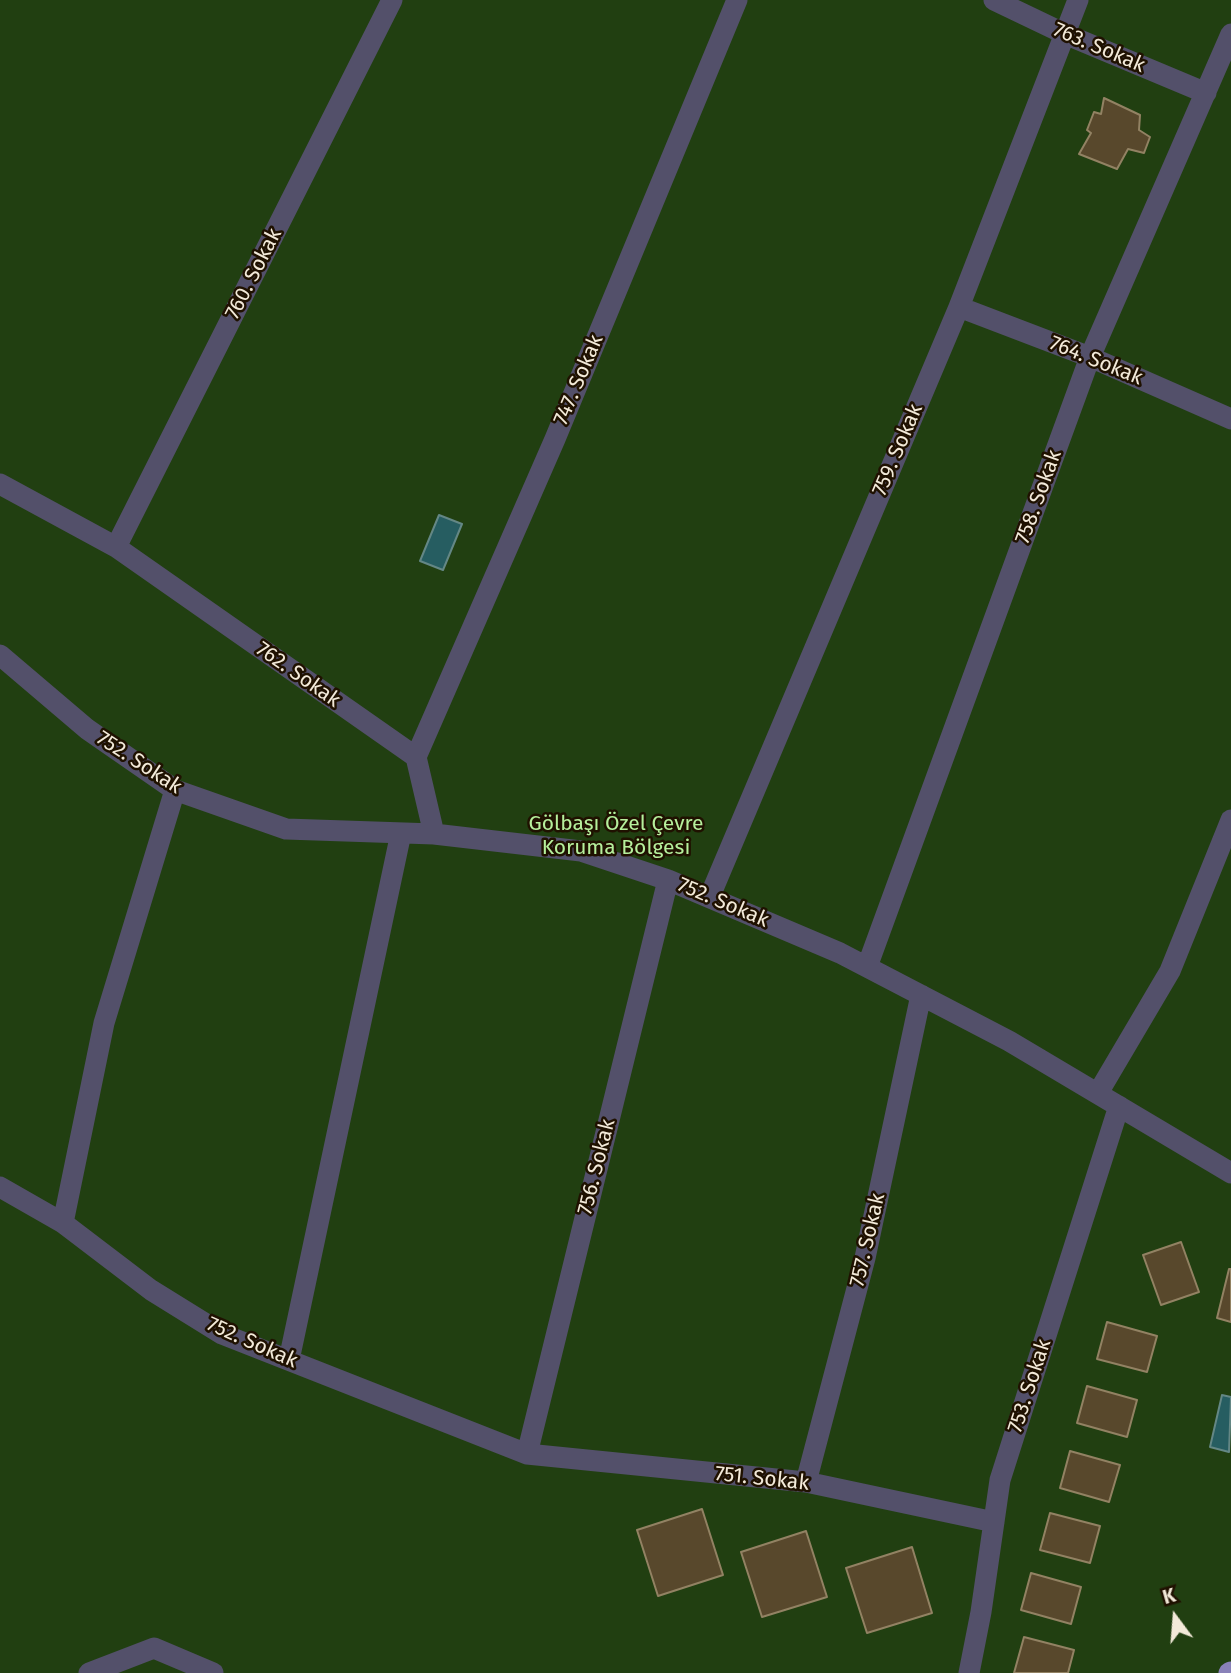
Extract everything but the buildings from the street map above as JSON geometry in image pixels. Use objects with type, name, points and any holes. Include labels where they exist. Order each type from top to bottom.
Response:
[{"type":"street","name":"760. Sokak","points":[[116,547],[392,0]]},
{"type":"street","name":"747. Sokak","points":[[416,757],[555,439],[737,0]]},
{"type":"street","name":"763. Sokak","points":[[993,0],[1065,34],[1206,93]]},
{"type":"street","name":"759. Sokak","points":[[710,896],[959,307],[1078,0]]},
{"type":"street","name":"758. Sokak","points":[[867,967],[1090,357],[1231,34]]},
{"type":"street","name":"764. Sokak","points":[[959,307],[1090,357],[1231,419]]},
{"type":"street","name":"762. Sokak","points":[[0,484],[116,547],[416,757]]},
{"type":"street","name":"752. Sokak","points":[[0,655],[87,729],[175,790],[286,829],[434,834],[581,851],[668,880],[710,896],[867,967],[921,995],[1009,1041],[1231,1173]]},
{"type":"street","points":[[416,757],[434,834]]},
{"type":"street","points":[[63,1223],[104,1023],[175,790]]},
{"type":"street","points":[[1098,1093],[1170,971],[1231,820]]},
{"type":"street","points":[[289,1360],[401,833]]},
{"type":"street","name":"756. Sokak","points":[[527,1454],[668,880]]},
{"type":"street","name":"757. Sokak","points":[[806,1482],[865,1258],[921,995]]},
{"type":"street","name":"753. Sokak","points":[[969,1673],[981,1612],[1000,1480],[1119,1106]]},
{"type":"street","name":"752. Sokak","points":[[0,1187],[63,1223],[151,1290],[222,1335],[527,1454]]},
{"type":"street","name":"751. Sokak","points":[[527,1454],[806,1482],[994,1522]]},
{"type":"street","points":[[89,1673],[154,1648],[213,1673]]},
{"type":"green space","name":"Gölbaşı Özel Çevre Koruma Bölgesi","points":[[0,0],[1231,0],[1231,1673],[0,1673]]},
{"type":"water","points":[[439,515],[462,524],[443,570],[420,561]]},
{"type":"water","points":[[1222,1395],[1231,1397],[1229,1452],[1210,1447]]}]
